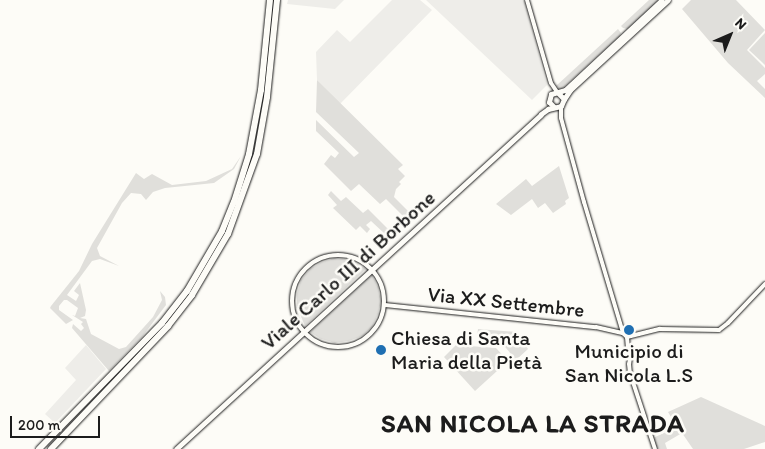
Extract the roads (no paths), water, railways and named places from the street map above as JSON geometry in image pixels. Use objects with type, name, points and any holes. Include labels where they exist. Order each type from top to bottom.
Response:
[{"type":"highway","points":[[40,449],[162,323],[192,284],[222,231],[234,202],[251,145],[261,90],[270,0]]},
{"type":"highway","points":[[51,449],[168,326],[192,295],[228,234],[257,154],[267,97],[277,0]]},
{"type":"main road","points":[[550,96],[566,88],[662,0]]},
{"type":"main road","points":[[561,106],[570,90],[668,0]]},
{"type":"main road","points":[[558,93],[564,99]]},
{"type":"main road","name":"Viale Carlo III di Borbone","points":[[176,449],[541,114],[549,102],[550,96]]},
{"type":"main road","points":[[549,102],[554,107]]},
{"type":"main road","name":"Viale Carlo III di Borbone","points":[[541,114],[554,107],[561,106]]},
{"type":"street","points":[[527,0],[551,83],[558,93]]},
{"type":"street","points":[[550,96],[551,83]]},
{"type":"street","points":[[561,106],[561,118],[623,333],[627,337],[628,349],[631,352],[630,373],[655,449]]},
{"type":"street","points":[[554,107],[561,118]]},
{"type":"street","points":[[337,254],[354,257],[372,269],[380,282],[385,305],[379,324],[373,331],[354,344],[338,347],[314,340],[304,332],[295,318],[292,295],[298,276],[307,266],[318,259],[337,254]]},
{"type":"street","points":[[627,337],[660,329],[719,330],[764,285]]},
{"type":"street","name":"Via XX Settembre","points":[[385,305],[596,327],[623,333]]},
{"type":"place","name":"Municipio di San Nicola L.S","points":[[629,330]]},
{"type":"place","name":"Chiesa di Santa Maria della Pietà","points":[[381,350]]},
{"type":"district","name":"SAN NICOLA LA STRADA","points":[[533,424]]}]
